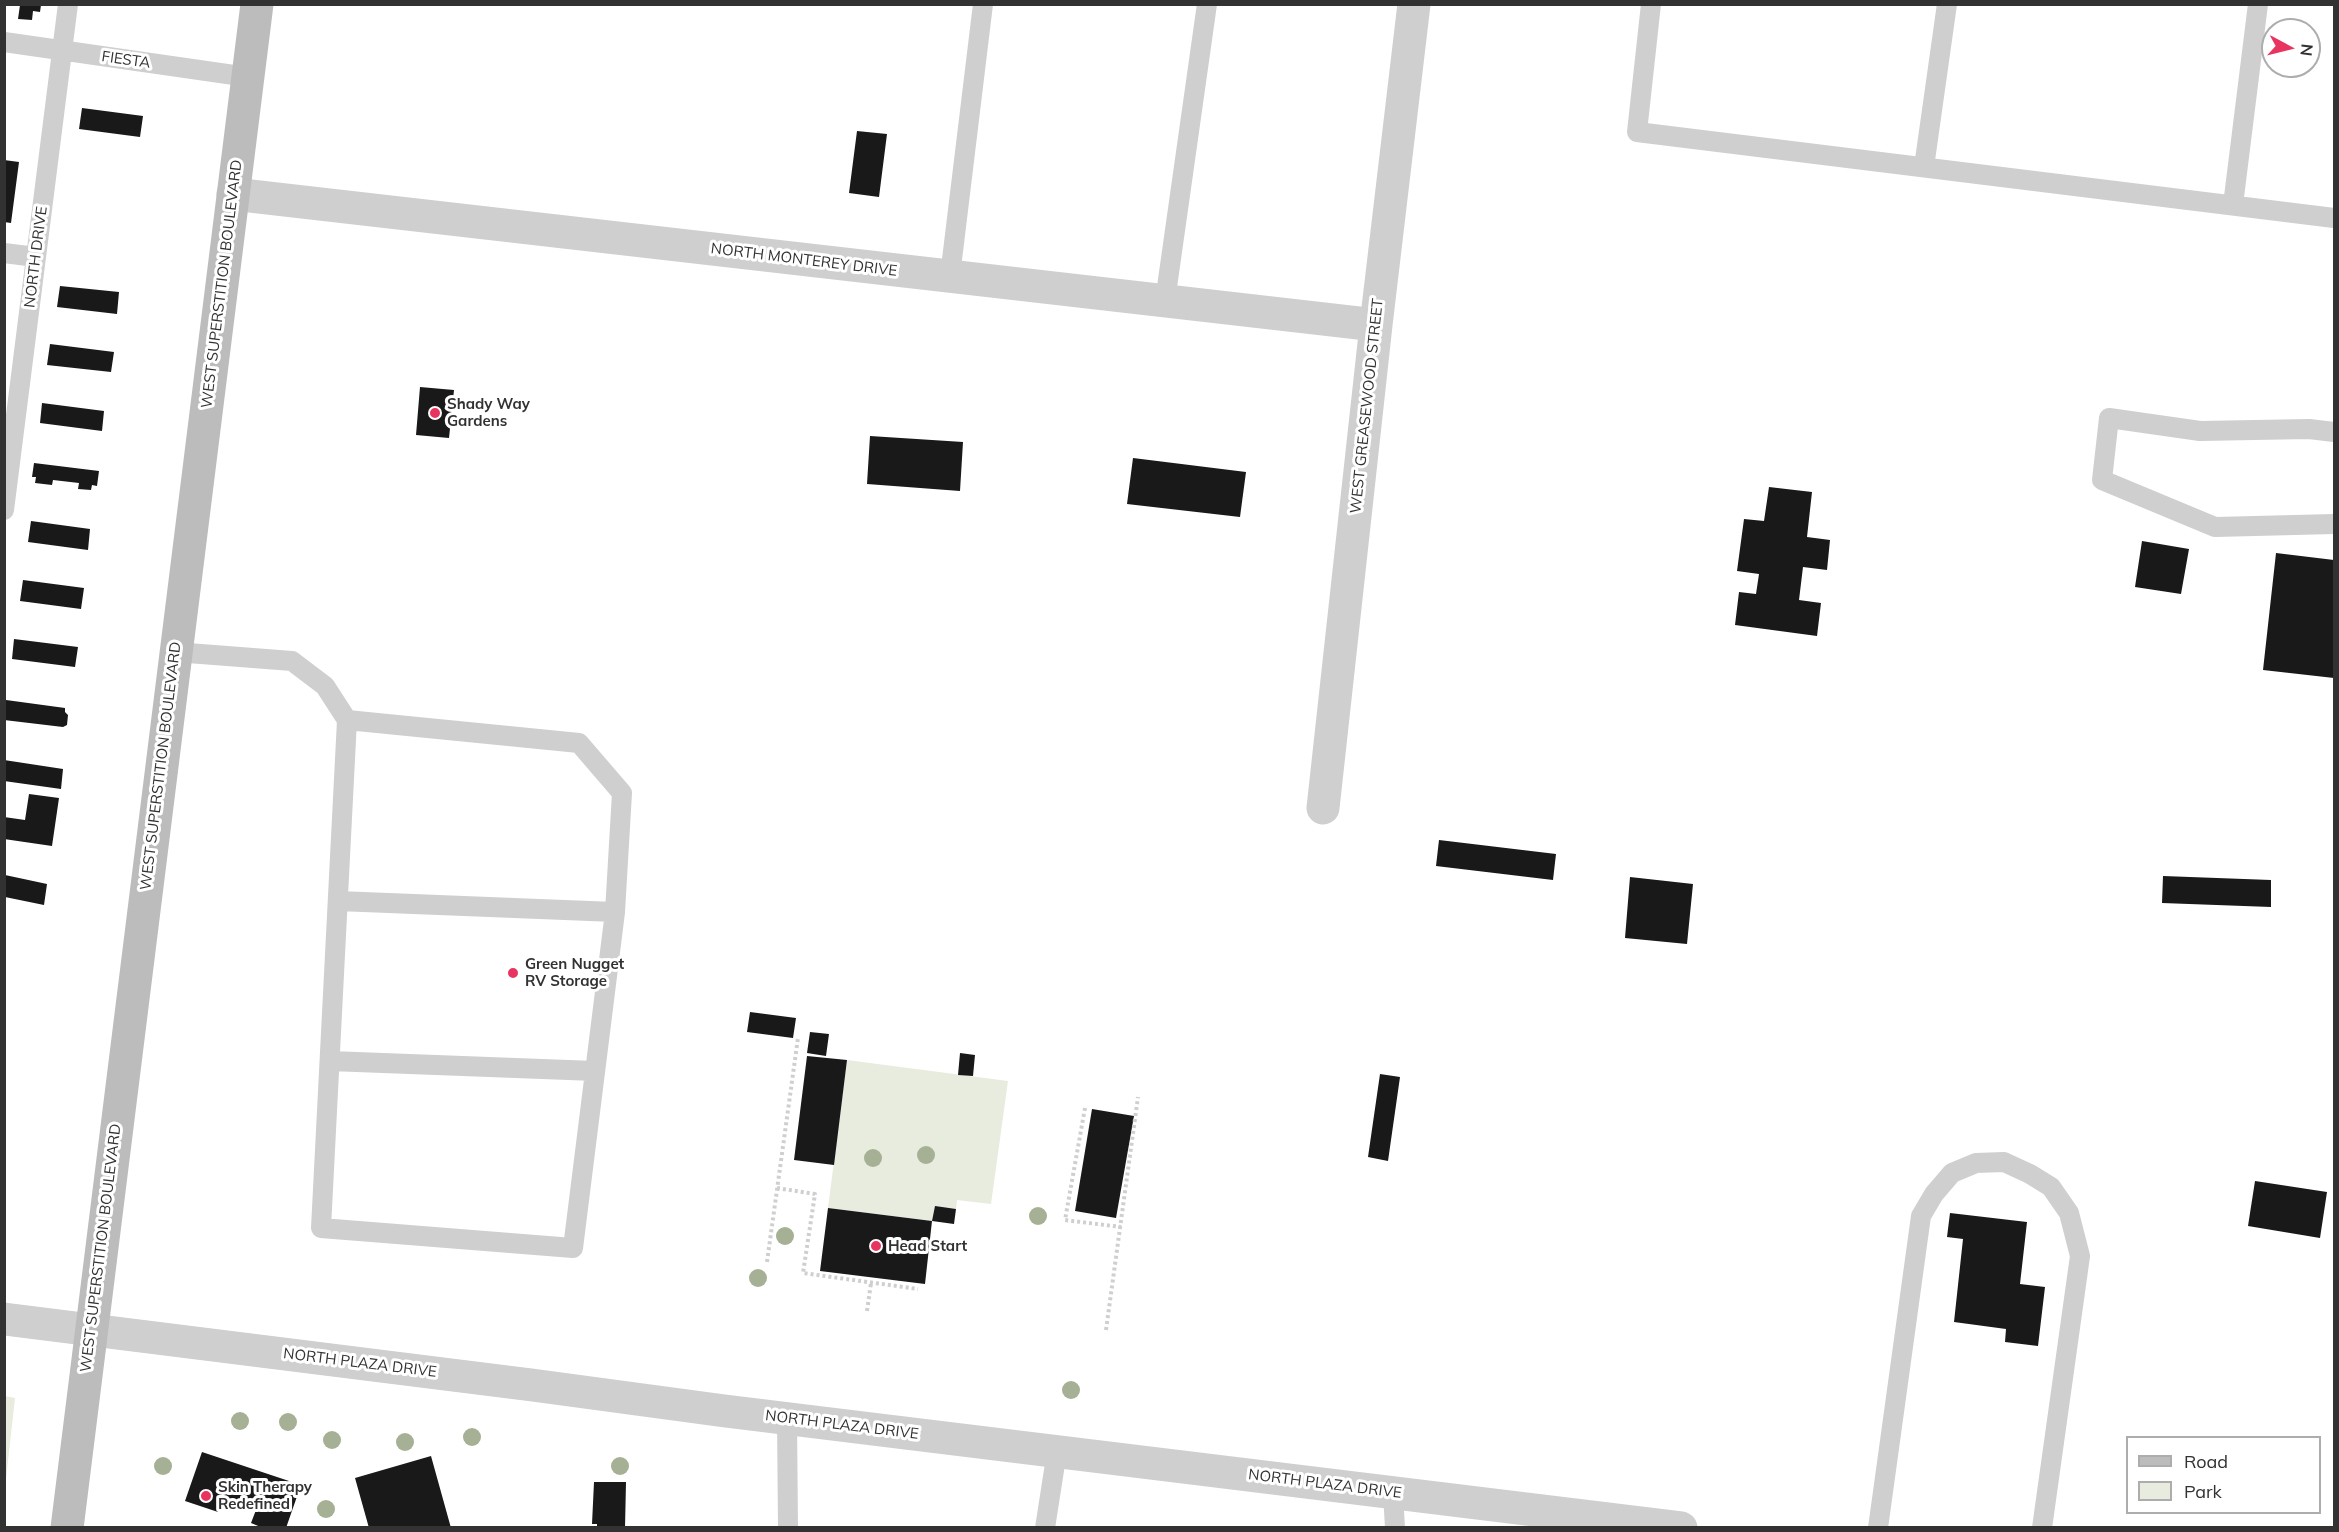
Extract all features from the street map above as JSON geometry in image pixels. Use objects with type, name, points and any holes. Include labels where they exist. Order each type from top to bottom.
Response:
[{"type":"main road","name":"WEST SUPERSTITION BOULEVARD","points":[[67,1527],[257,4]]},
{"type":"street","name":"WEST GREASEWOOD STREET","points":[[1323,808],[1414,4]]},
{"type":"street","name":"NORTH MONTEREY DRIVE","points":[[233,194],[1376,326]]},
{"type":"street","name":"NORTH PLAZA DRIVE","points":[[4,1320],[1681,1527]]},
{"type":"lane","name":"NORTH DRIVE","points":[[4,510],[7,469],[68,4]]},
{"type":"lane","points":[[950,276],[983,4]]},
{"type":"lane","points":[[1165,301],[1207,4]]},
{"type":"lane","points":[[1652,4],[1637,132],[2334,218]]},
{"type":"lane","points":[[1924,167],[1947,4]]},
{"type":"lane","points":[[2233,205],[2258,4]]},
{"type":"lane","name":"FIESTA","points":[[4,42],[248,77]]},
{"type":"lane","points":[[4,253],[36,257]]},
{"type":"lane","points":[[2334,432],[2309,429],[2200,431],[2109,418],[2102,480],[2215,527],[2334,524]]},
{"type":"lane","points":[[175,652],[292,661],[326,686],[347,720],[321,1228],[573,1248],[615,912],[622,793],[579,743],[347,720]]},
{"type":"lane","points":[[338,901],[615,912]]},
{"type":"lane","points":[[330,1060],[595,1071]]},
{"type":"lane","points":[[1878,1527],[1922,1216],[1934,1194],[1952,1173],[1976,1163],[2004,1162],[2051,1187],[2069,1213],[2080,1256],[2042,1527]]},
{"type":"lane","points":[[787,1418],[789,1527]]},
{"type":"lane","points":[[1045,1527],[1057,1451]]},
{"type":"lane","points":[[1393,1493],[1395,1527]]},
{"type":"path","points":[[767,1262],[798,1038]]},
{"type":"path","points":[[1106,1330],[1138,1097]]},
{"type":"path","points":[[1085,1108],[1065,1220],[1120,1227]]},
{"type":"path","points":[[777,1188],[815,1194],[803,1273],[918,1289]]},
{"type":"path","points":[[867,1311],[871,1283]]},
{"type":"green space","points":[[847,1060],[1008,1081],[991,1204],[957,1200],[956,1209],[935,1207],[932,1221],[828,1208]]},
{"type":"green space","points":[[4,1396],[15,1398],[5,1488]]},
{"type":"building","points":[[20,5],[41,5],[40,12],[33,11],[32,20],[18,19]]},
{"type":"building","points":[[82,108],[143,116],[140,137],[79,129]]},
{"type":"building","points":[[857,131],[887,134],[879,197],[849,193]]},
{"type":"building","points":[[4,160],[19,162],[11,223],[4,222]]},
{"type":"building","points":[[60,286],[119,292],[117,314],[57,307]]},
{"type":"building","points":[[50,344],[114,352],[111,372],[47,365]]},
{"type":"building","name":"Shady Way Gardens","points":[[420,387],[454,390],[449,438],[416,435]]},
{"type":"building","points":[[42,403],[104,411],[102,431],[40,423]]},
{"type":"building","points":[[870,436],[963,442],[960,491],[867,484]]},
{"type":"building","points":[[1133,458],[1246,472],[1240,517],[1127,504]]},
{"type":"building","points":[[34,463],[99,471],[97,486],[92,485],[91,490],[78,489],[79,483],[53,480],[52,485],[35,483],[36,477],[32,477]]},
{"type":"building","points":[[1769,487],[1812,492],[1807,537],[1830,540],[1827,570],[1803,567],[1799,600],[1821,603],[1817,636],[1735,625],[1739,592],[1756,594],[1759,574],[1737,571],[1744,519],[1764,521]]},
{"type":"building","points":[[31,521],[90,529],[88,550],[28,542]]},
{"type":"building","points":[[2142,541],[2189,549],[2181,594],[2135,587]]},
{"type":"building","points":[[2276,553],[2334,560],[2334,678],[2263,670]]},
{"type":"building","points":[[23,580],[84,588],[81,609],[20,601]]},
{"type":"building","points":[[14,639],[78,647],[75,667],[12,659]]},
{"type":"building","points":[[6,700],[65,708],[68,715],[67,725],[63,727],[4,720]]},
{"type":"building","points":[[4,760],[63,769],[61,789],[4,781]]},
{"type":"building","points":[[29,794],[59,798],[52,846],[4,839],[4,817],[25,820]]},
{"type":"building","points":[[1439,840],[1556,854],[1553,880],[1436,866]]},
{"type":"building","points":[[5,875],[47,884],[44,905],[5,897]]},
{"type":"building","points":[[2163,876],[2271,880],[2271,907],[2162,903]]},
{"type":"building","points":[[1630,877],[1693,884],[1687,944],[1625,938]]},
{"type":"building","points":[[750,1012],[796,1018],[793,1038],[747,1032]]},
{"type":"building","points":[[810,1032],[829,1034],[826,1056],[807,1053]]},
{"type":"building","points":[[960,1053],[975,1055],[973,1076],[958,1075]]},
{"type":"building","points":[[807,1056],[847,1060],[834,1165],[794,1160]]},
{"type":"building","points":[[1380,1074],[1400,1077],[1388,1161],[1368,1157]]},
{"type":"building","points":[[1092,1109],[1134,1116],[1116,1218],[1075,1211]]},
{"type":"building","points":[[2255,1181],[2327,1192],[2320,1238],[2248,1226]]},
{"type":"building","points":[[935,1206],[956,1209],[954,1224],[932,1221]]},
{"type":"building","name":"Head Start","points":[[828,1208],[932,1221],[925,1284],[820,1271]]},
{"type":"building","points":[[1950,1213],[2027,1222],[2020,1284],[2045,1287],[2038,1346],[2005,1342],[2006,1329],[1954,1322],[1963,1239],[1947,1237]]},
{"type":"building","points":[[202,1452],[301,1485],[286,1528],[263,1528],[251,1523],[256,1510],[222,1499],[218,1512],[185,1501]]},
{"type":"building","points":[[431,1456],[451,1528],[369,1528],[355,1478]]},
{"type":"building","points":[[594,1482],[626,1482],[625,1528],[597,1528],[597,1524],[592,1524]]},
{"type":"place","name":"Shady Way Gardens","points":[[435,413]]},
{"type":"place","name":"Green Nugget RV Storage","points":[[513,973]]},
{"type":"place","name":"Head Start","points":[[876,1246]]},
{"type":"place","name":"Skin Therapy Redefined","points":[[206,1496]]}]
